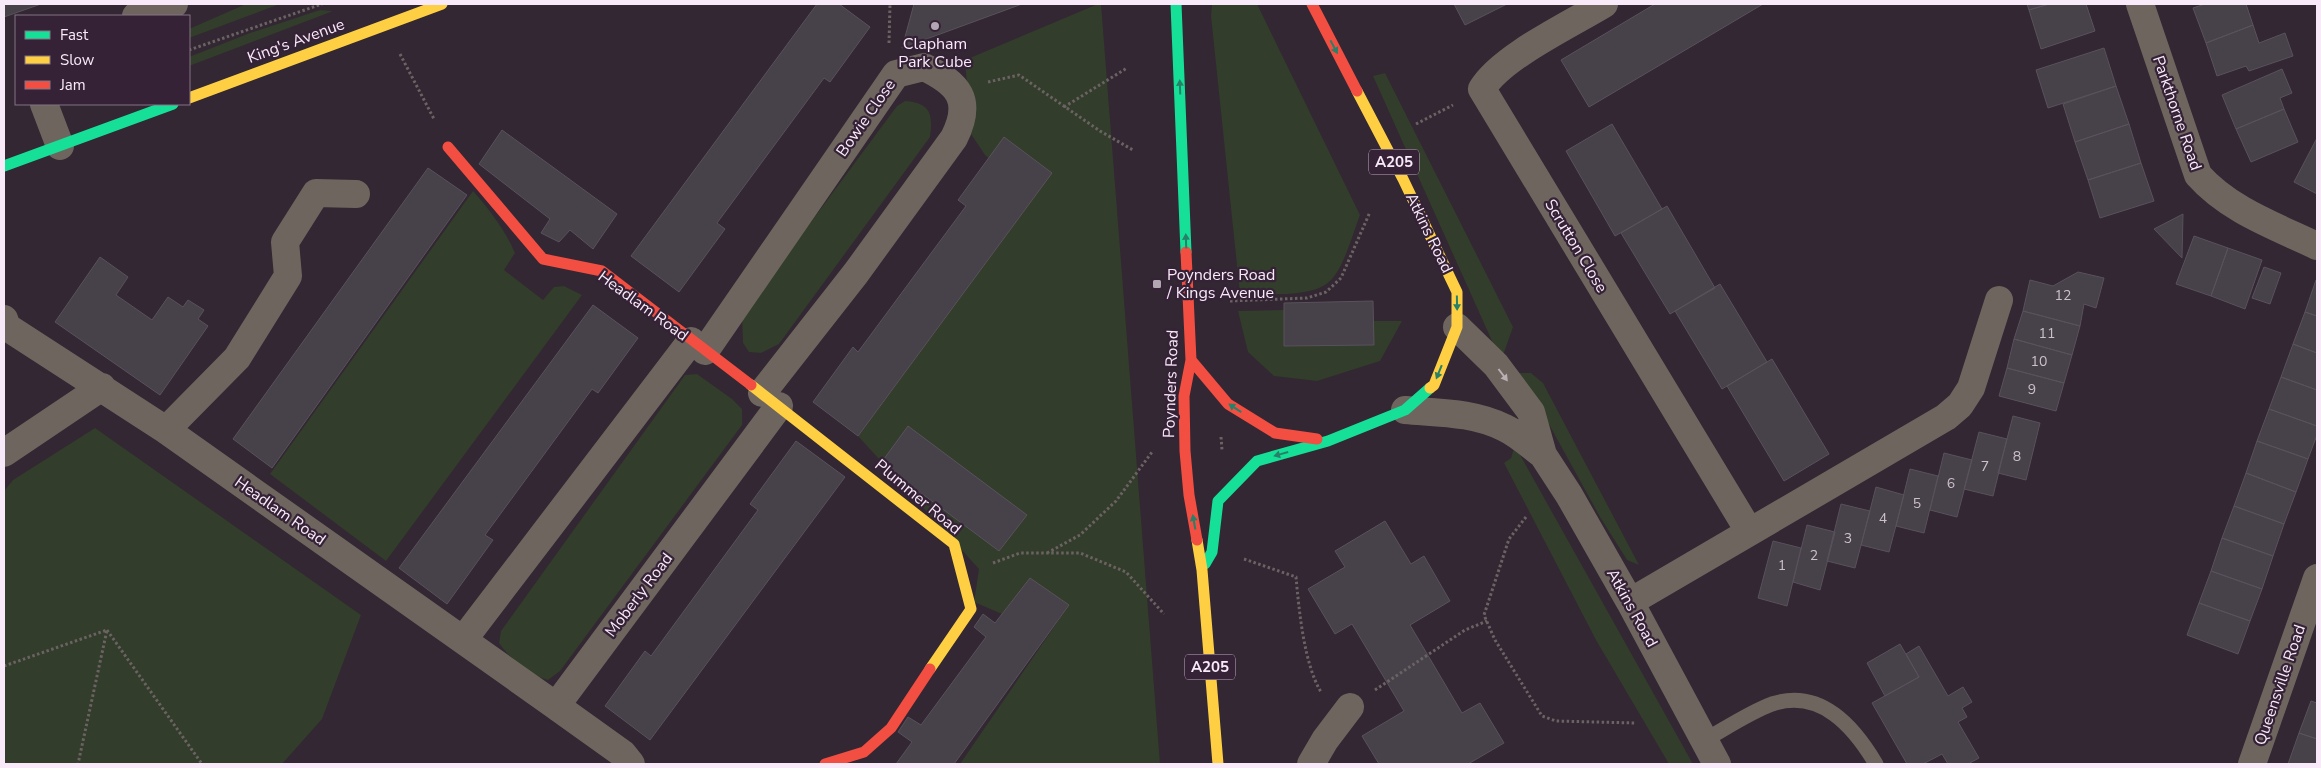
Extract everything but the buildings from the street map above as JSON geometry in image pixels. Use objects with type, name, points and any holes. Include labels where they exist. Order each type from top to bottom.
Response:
[{"type":"main road","name":"King's Avenue","points":[[190,98],[442,4]]},
{"type":"main road","name":"Poynders Road","points":[[1176,4],[1191,360],[1184,396],[1185,451],[1189,495],[1202,570],[1218,764]]},
{"type":"main road","name":"Atkins Road","points":[[1312,4],[1403,179],[1457,292],[1457,327]]},
{"type":"main road","points":[[4,166],[170,105]]},
{"type":"main road","name":"Headlam Road","points":[[448,147],[543,259],[602,271],[771,400]]},
{"type":"main road","name":"A205","points":[[1202,570],[1212,552],[1218,501],[1257,461],[1328,441],[1405,410],[1434,385],[1457,327]]},
{"type":"main road","name":"A205","points":[[1191,360],[1228,404],[1275,434],[1328,441]]},
{"type":"main road","name":"Plummer Road","points":[[771,400],[954,544],[971,608],[891,728],[864,752],[826,764]]},
{"type":"street","points":[[139,15],[174,4]]},
{"type":"street","points":[[1482,89],[1489,78],[1510,60],[1604,4]]},
{"type":"street","name":"Parkthorne Road","points":[[2140,4],[2198,175],[2213,192],[2232,205],[2317,246]]},
{"type":"street","name":"Bowie Close","points":[[463,640],[698,346],[896,74],[924,67],[943,76],[956,89]]},
{"type":"street","points":[[771,400],[856,273],[954,138],[962,122],[964,107],[956,89]]},
{"type":"street","name":"Scrutton Close","points":[[1482,89],[1749,531]]},
{"type":"street","points":[[44,105],[60,146]]},
{"type":"street","points":[[166,430],[237,358],[288,276],[285,242],[316,194],[356,194]]},
{"type":"street","points":[[1630,602],[1946,417],[1960,405],[1971,388],[2000,300]]},
{"type":"street","name":"Headlam Road","points":[[4,319],[7,327],[166,430],[556,706]]},
{"type":"street","name":"Atkins Road","points":[[1457,327],[1496,365],[1531,412],[1543,455],[1630,602],[1710,753]]},
{"type":"street","points":[[4,453],[102,387]]},
{"type":"street","name":"Moberly Road","points":[[556,706],[771,400]]},
{"type":"street","name":"Atkins Road","points":[[1405,410],[1462,414],[1477,418],[1506,428],[1543,455]]},
{"type":"street","name":"Queensville Road","points":[[2252,764],[2317,578]]},
{"type":"street","points":[[556,706],[623,754],[631,764]]},
{"type":"street","points":[[1311,764],[1325,740],[1344,715]]},
{"type":"lane","points":[[1710,753],[1755,712],[1773,704],[1793,700],[1812,703],[1830,711],[1848,724],[1863,742],[1876,764]]},
{"type":"path","points":[[190,50],[322,4]]},
{"type":"path","points":[[385,25],[448,147]]},
{"type":"path","points":[[1064,106],[1127,68]]},
{"type":"path","points":[[956,89],[1019,75],[1100,131],[1133,150]]},
{"type":"path","points":[[1416,124],[1482,89]]},
{"type":"path","points":[[1230,301],[1307,298],[1326,292],[1341,278],[1370,212]]},
{"type":"path","points":[[1046,553],[1080,535],[1116,501],[1154,449]]},
{"type":"path","points":[[1526,517],[1509,539],[1484,615],[1495,640],[1542,716],[1556,721],[1636,723]]},
{"type":"path","points":[[1212,552],[1244,559],[1296,577],[1300,615],[1314,682],[1344,715],[1466,630],[1487,621]]},
{"type":"path","points":[[962,575],[1020,553],[1080,553],[1126,572],[1164,614]]},
{"type":"path","points":[[4,666],[107,630]]},
{"type":"path","points":[[78,764],[107,630]]},
{"type":"path","points":[[107,630],[202,764]]},
{"type":"green space","points":[[246,4],[280,4],[190,38],[190,29]]},
{"type":"green space","points":[[1101,4],[1160,764],[960,764],[1069,605],[1030,579],[1002,614],[974,602],[979,569],[858,436],[1034,197],[985,155],[971,134],[965,60]]},
{"type":"green space","points":[[1212,4],[1257,4],[1360,215],[1340,268],[1330,281],[1312,290],[1288,294],[1240,294],[1211,16]]},
{"type":"green space","points":[[320,10],[333,11],[190,66],[190,57],[250,33]]},
{"type":"green space","points":[[1385,73],[1513,327],[1501,361],[1373,76]]},
{"type":"green space","points":[[905,101],[920,104],[928,111],[931,122],[930,137],[779,344],[761,353],[749,352],[743,343],[742,315],[897,106]]},
{"type":"green space","points":[[473,191],[497,221],[515,253],[504,270],[543,300],[554,287],[564,286],[582,295],[386,561],[270,474]]},
{"type":"green space","points":[[1284,310],[1285,346],[1373,345],[1373,321],[1402,321],[1380,361],[1317,381],[1274,376],[1248,352],[1238,311]]},
{"type":"green space","points":[[1517,373],[1531,373],[1543,383],[1639,565],[1627,560],[1600,517],[1535,399]]},
{"type":"green space","points":[[697,374],[732,399],[742,409],[742,425],[560,671],[548,680],[541,678],[520,666],[503,649],[499,643],[501,631],[685,375]]},
{"type":"green space","points":[[95,428],[361,615],[322,719],[282,764],[4,764],[4,491],[13,480]]},
{"type":"green space","points":[[1514,448],[1519,453],[1693,764],[1669,764],[1596,640],[1504,463],[1511,458]]},
{"type":"traffic: fast","points":[[1176,4],[1186,252]]},
{"type":"traffic: fast","points":[[4,166],[170,105]]},
{"type":"traffic: fast","points":[[1205,564],[1212,552],[1218,501],[1257,461],[1328,441],[1405,410],[1430,388]]},
{"type":"traffic: slow","points":[[190,98],[442,4]]},
{"type":"traffic: slow","points":[[1357,91],[1403,179],[1457,292],[1457,327],[1434,385],[1430,388]]},
{"type":"traffic: slow","points":[[751,385],[954,544],[971,609],[930,669]]},
{"type":"traffic: slow","points":[[1197,540],[1202,570],[1218,764]]},
{"type":"traffic: jam","points":[[1312,4],[1357,91]]},
{"type":"traffic: jam","points":[[448,147],[543,259],[602,271],[751,385]]},
{"type":"traffic: jam","points":[[1186,252],[1191,360],[1184,396],[1185,451],[1189,495],[1197,540]]},
{"type":"traffic: jam","points":[[1191,360],[1228,404],[1275,433],[1317,439]]},
{"type":"traffic: jam","points":[[825,764],[864,752],[891,728],[930,669]]},
{"type":"place","name":"Clapham Park Cube","points":[[935,26]]},
{"type":"place","name":"Poynders Road / Kings Avenue","points":[[1157,284]]}]
